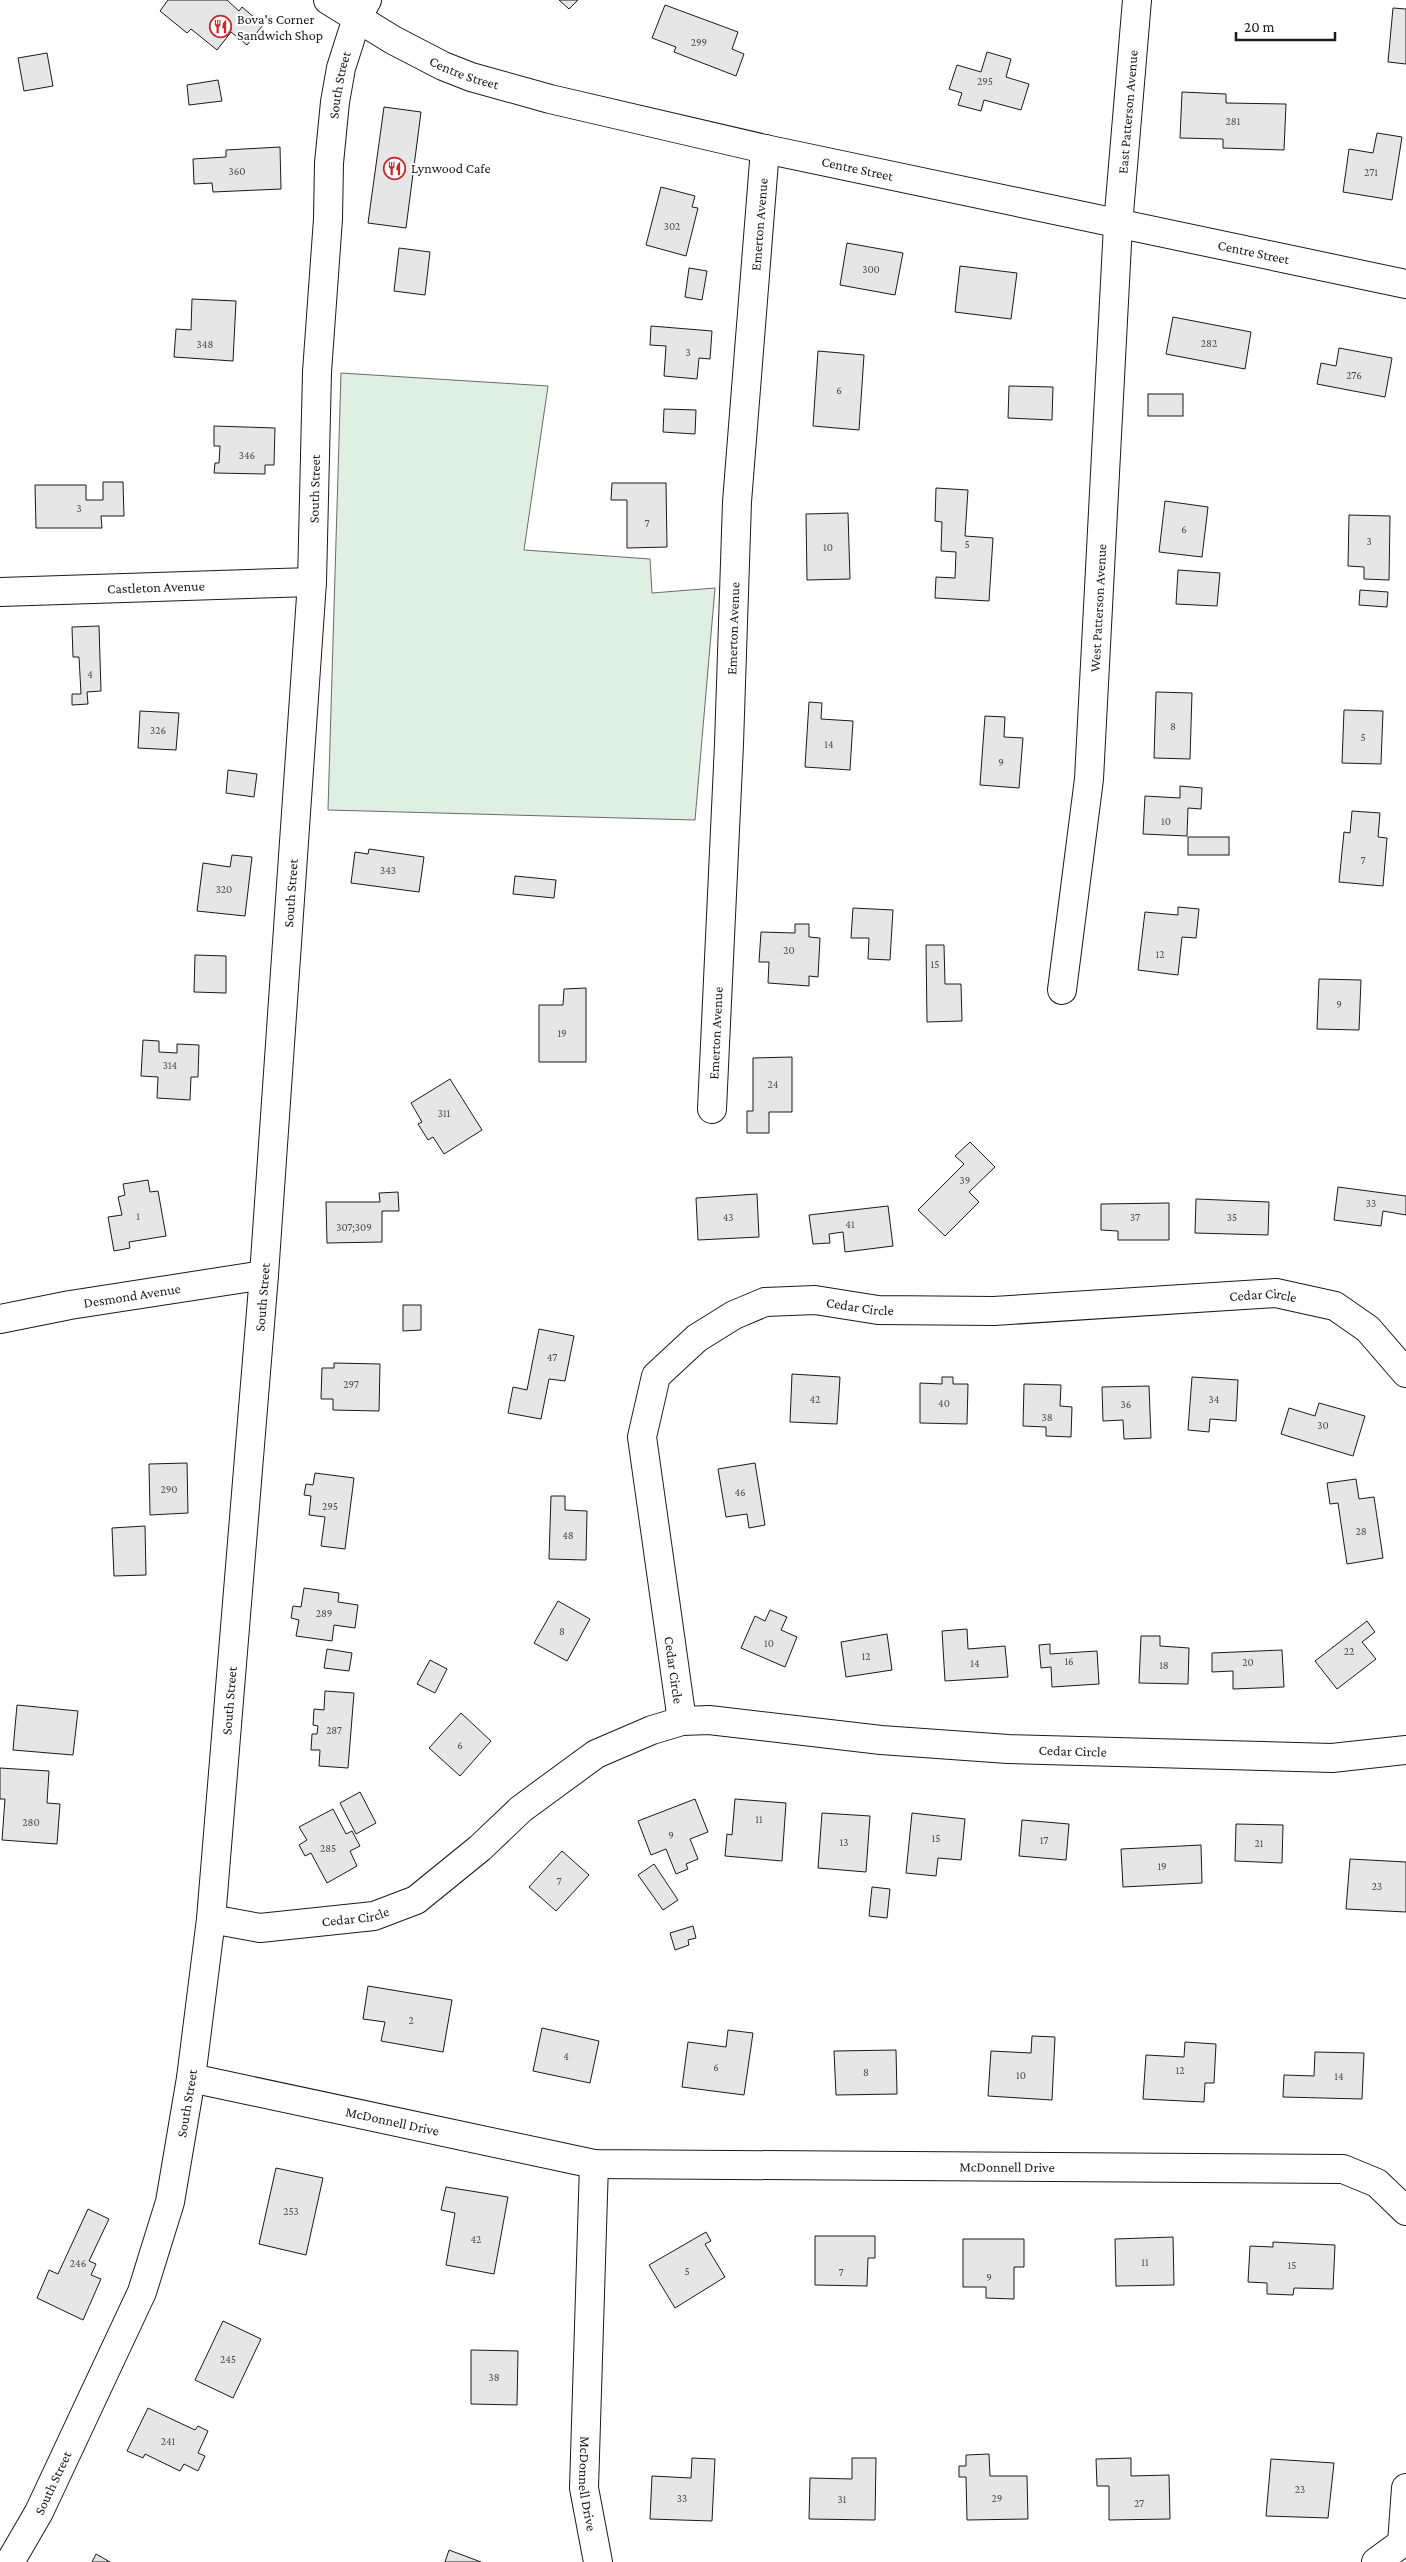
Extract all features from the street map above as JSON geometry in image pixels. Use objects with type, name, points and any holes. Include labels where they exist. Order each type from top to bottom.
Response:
[{"type":"street","name":"Centre Street","points":[[328,0],[362,9],[418,54],[471,77],[568,104],[765,149],[1118,225],[1406,284]]},
{"type":"street","name":"East Patterson Avenue","points":[[1118,225],[1138,0]]},
{"type":"street","name":"South Street","points":[[10,2562],[39,2512],[142,2292],[170,2202],[191,2078],[211,1920],[264,1275],[312,582],[317,372],[328,219],[329,163],[338,85],[348,42],[362,9]]},
{"type":"street","name":"Emerton Avenue","points":[[712,1110],[729,744],[737,502],[765,149]]},
{"type":"street","name":"West Patterson Avenue","points":[[1062,990],[1089,779],[1118,225]]},
{"type":"street","name":"Castleton Avenue","points":[[0,592],[312,582]]},
{"type":"street","name":"Desmond Avenue","points":[[0,1319],[70,1305],[264,1275]]},
{"type":"street","name":"Cedar Circle","points":[[682,1721],[642,1437],[656,1376],[697,1338],[734,1315],[765,1302],[815,1300],[878,1310],[994,1311],[1276,1293],[1335,1306],[1368,1329],[1406,1373]]},
{"type":"street","name":"Cedar Circle","points":[[211,1920],[260,1928],[374,1916],[416,1900],[480,1848],[521,1809],[596,1754],[652,1730],[682,1721],[709,1720],[881,1740],[1008,1749],[1332,1758],[1406,1750]]},
{"type":"street","name":"McDonnell Drive","points":[[191,2078],[594,2164],[1343,2169],[1377,2182],[1406,2211]]},
{"type":"street","name":"McDonnell Drive","points":[[594,2164],[584,2488],[598,2562]]},
{"type":"street","points":[[1376,2562],[1402,2543],[1406,2488]]},
{"type":"green space","points":[[341,373],[548,386],[524,550],[650,559],[652,593],[715,588],[695,820],[328,810]]},
{"type":"building","name":"Bova's Corner Sandwich Shop","points":[[168,0],[227,0],[239,11],[242,7],[263,25],[247,45],[231,32],[217,50],[191,29],[187,33],[160,11]]},
{"type":"building","points":[[559,0],[578,0],[569,9]]},
{"type":"building","points":[[665,5],[738,32],[732,49],[744,54],[736,76],[674,52],[676,47],[652,38]]},
{"type":"building","points":[[1393,8],[1406,9],[1406,64],[1388,62]]},
{"type":"building","points":[[987,52],[1011,59],[1006,77],[1029,84],[1021,110],[984,100],[981,111],[958,105],[962,93],[949,89],[957,65],[981,72]]},
{"type":"building","points":[[47,53],[53,86],[24,91],[18,58]]},
{"type":"building","points":[[218,80],[222,101],[189,105],[187,85]]},
{"type":"building","points":[[1182,92],[1226,94],[1226,103],[1286,104],[1284,150],[1223,148],[1223,139],[1180,138]]},
{"type":"building","name":"Lynwood Cafe","points":[[384,107],[421,112],[406,228],[368,223]]},
{"type":"building","points":[[1377,133],[1402,137],[1392,200],[1343,192],[1349,149],[1373,153]]},
{"type":"building","points":[[280,147],[281,189],[213,192],[212,183],[194,184],[193,159],[226,157],[226,150]]},
{"type":"building","points":[[661,187],[695,196],[692,207],[698,208],[686,256],[646,245]]},
{"type":"building","points":[[847,243],[903,253],[895,295],[840,285]]},
{"type":"building","points":[[399,248],[430,252],[425,295],[394,291]]},
{"type":"building","points":[[960,266],[1017,273],[1011,319],[955,312]]},
{"type":"building","points":[[689,268],[707,271],[702,300],[685,297]]},
{"type":"building","points":[[192,299],[236,301],[233,361],[174,357],[176,329],[191,330]]},
{"type":"building","points":[[1173,317],[1251,332],[1245,369],[1166,354]]},
{"type":"building","points":[[651,326],[712,331],[710,359],[699,358],[697,379],[664,376],[666,346],[650,345]]},
{"type":"building","points":[[1339,348],[1392,358],[1385,397],[1317,384],[1321,363],[1336,366]]},
{"type":"building","points":[[818,351],[864,355],[859,430],[813,426]]},
{"type":"building","points":[[1009,386],[1053,387],[1052,420],[1008,418]]},
{"type":"building","points":[[1148,394],[1183,394],[1183,416],[1148,416]]},
{"type":"building","points":[[664,409],[696,410],[695,434],[663,432]]},
{"type":"building","points":[[214,426],[275,428],[274,465],[265,465],[265,474],[214,473],[215,463],[219,463],[220,446],[214,446]]},
{"type":"building","points":[[103,482],[123,482],[124,516],[101,516],[102,528],[36,528],[35,485],[86,485],[86,500],[103,500]]},
{"type":"building","points":[[612,483],[666,483],[667,547],[627,548],[627,500],[611,500]]},
{"type":"building","points":[[936,488],[968,490],[965,536],[993,538],[989,601],[935,598],[936,577],[955,578],[956,552],[941,551],[942,522],[935,521]]},
{"type":"building","points":[[1165,501],[1208,507],[1202,557],[1159,552]]},
{"type":"building","points":[[848,513],[850,579],[807,580],[806,514]]},
{"type":"building","points":[[1349,515],[1390,516],[1389,580],[1364,579],[1364,567],[1348,566]]},
{"type":"building","points":[[1178,570],[1220,573],[1217,606],[1176,604]]},
{"type":"building","points":[[1360,590],[1388,592],[1387,607],[1359,605]]},
{"type":"building","points":[[99,626],[101,691],[87,692],[88,704],[72,705],[72,694],[81,694],[79,657],[73,657],[72,627]]},
{"type":"building","points":[[1156,692],[1192,693],[1190,759],[1154,758]]},
{"type":"building","points":[[809,702],[822,703],[821,719],[853,721],[850,770],[805,767]]},
{"type":"building","points":[[1344,710],[1383,711],[1381,764],[1342,763]]},
{"type":"building","points":[[140,711],[179,713],[176,750],[138,748]]},
{"type":"building","points":[[985,716],[1005,717],[1004,737],[1023,738],[1019,788],[980,785]]},
{"type":"building","points":[[228,770],[257,774],[254,797],[226,793]]},
{"type":"building","points":[[1180,786],[1202,788],[1201,809],[1188,808],[1187,836],[1143,834],[1145,796],[1180,798]]},
{"type":"building","points":[[1352,811],[1380,813],[1378,837],[1387,838],[1383,886],[1339,882],[1344,832],[1350,833]]},
{"type":"building","points":[[1188,837],[1229,837],[1229,855],[1188,855]]},
{"type":"building","points":[[369,849],[424,857],[419,892],[351,883],[355,852],[368,854]]},
{"type":"building","points":[[232,855],[252,857],[245,916],[197,911],[203,863],[230,867]]},
{"type":"building","points":[[515,876],[556,880],[554,898],[513,894]]},
{"type":"building","points":[[1178,907],[1199,909],[1196,938],[1182,937],[1178,975],[1138,970],[1145,912],[1178,915]]},
{"type":"building","points":[[853,908],[893,910],[890,960],[868,959],[869,938],[851,938]]},
{"type":"building","points":[[795,924],[809,924],[809,937],[820,938],[818,977],[809,976],[809,986],[768,983],[769,962],[759,962],[761,932],[795,933]]},
{"type":"building","points":[[926,945],[944,945],[945,984],[961,984],[962,1021],[927,1022]]},
{"type":"building","points":[[195,955],[226,956],[226,993],[194,992]]},
{"type":"building","points":[[1319,979],[1361,980],[1359,1030],[1317,1029]]},
{"type":"building","points":[[586,988],[586,1062],[539,1062],[539,1005],[563,1005],[564,989]]},
{"type":"building","points":[[143,1040],[159,1041],[159,1052],[177,1053],[177,1044],[199,1045],[198,1077],[191,1077],[190,1100],[157,1098],[158,1077],[141,1076]]},
{"type":"building","points":[[792,1057],[792,1112],[769,1112],[769,1133],[747,1133],[747,1111],[753,1111],[753,1058]]},
{"type":"building","points":[[450,1079],[482,1130],[444,1154],[433,1137],[428,1140],[418,1124],[422,1122],[411,1103]]},
{"type":"building","points":[[970,1142],[995,1167],[969,1192],[979,1202],[945,1236],[918,1210],[964,1164],[955,1156]]},
{"type":"building","points":[[148,1180],[150,1192],[158,1191],[166,1236],[129,1242],[130,1248],[114,1251],[108,1217],[122,1215],[118,1197],[125,1195],[123,1184]]},
{"type":"building","points":[[1338,1187],[1406,1196],[1406,1215],[1383,1211],[1381,1226],[1334,1220]]},
{"type":"building","points":[[398,1192],[399,1211],[382,1211],[382,1242],[327,1243],[326,1202],[380,1202],[379,1193]]},
{"type":"building","points":[[757,1194],[759,1237],[698,1240],[696,1198]]},
{"type":"building","points":[[1196,1199],[1269,1202],[1268,1235],[1195,1233]]},
{"type":"building","points":[[1169,1203],[1169,1240],[1118,1240],[1118,1231],[1101,1230],[1101,1204]]},
{"type":"building","points":[[888,1206],[893,1246],[845,1252],[843,1232],[829,1234],[830,1243],[813,1244],[809,1215]]},
{"type":"building","points":[[403,1305],[421,1305],[421,1330],[403,1331]]},
{"type":"building","points":[[539,1329],[574,1336],[565,1381],[549,1379],[541,1419],[508,1413],[513,1387],[527,1390]]},
{"type":"building","points":[[334,1363],[380,1364],[379,1411],[333,1410],[333,1399],[321,1399],[322,1368],[334,1368]]},
{"type":"building","points":[[792,1374],[840,1377],[837,1424],[790,1422]]},
{"type":"building","points":[[942,1377],[953,1377],[953,1384],[968,1384],[967,1424],[920,1423],[920,1383],[942,1384]]},
{"type":"building","points":[[1192,1377],[1238,1380],[1236,1421],[1210,1419],[1209,1432],[1188,1430]]},
{"type":"building","points":[[1024,1384],[1061,1385],[1060,1406],[1072,1407],[1071,1437],[1046,1436],[1046,1427],[1023,1426]]},
{"type":"building","points":[[1149,1386],[1151,1438],[1124,1439],[1123,1420],[1103,1421],[1102,1387]]},
{"type":"building","points":[[1319,1403],[1365,1416],[1353,1456],[1281,1434],[1289,1408],[1315,1416]]},
{"type":"building","points":[[187,1463],[188,1513],[150,1515],[149,1464]]},
{"type":"building","points":[[755,1463],[765,1525],[749,1528],[747,1514],[726,1517],[718,1469]]},
{"type":"building","points":[[315,1473],[354,1478],[345,1549],[321,1546],[325,1517],[309,1515],[311,1496],[304,1495],[306,1484],[313,1485]]},
{"type":"building","points":[[1356,1479],[1359,1499],[1374,1497],[1383,1558],[1347,1564],[1338,1503],[1330,1504],[1327,1483]]},
{"type":"building","points":[[551,1496],[565,1496],[565,1510],[587,1511],[586,1560],[549,1559]]},
{"type":"building","points":[[145,1526],[146,1575],[114,1576],[112,1528]]},
{"type":"building","points":[[304,1588],[339,1593],[338,1602],[358,1605],[355,1628],[334,1625],[332,1641],[296,1636],[299,1620],[291,1618],[293,1606],[301,1607]]},
{"type":"building","points":[[558,1601],[590,1619],[567,1661],[534,1643]]},
{"type":"building","points":[[770,1610],[787,1617],[781,1630],[797,1637],[785,1667],[741,1648],[755,1616],[765,1621]]},
{"type":"building","points":[[1367,1621],[1375,1632],[1362,1642],[1376,1659],[1337,1689],[1315,1661]]},
{"type":"building","points":[[967,1629],[968,1649],[1005,1646],[1008,1677],[945,1681],[942,1631]]},
{"type":"building","points":[[887,1634],[892,1670],[846,1677],[841,1642]]},
{"type":"building","points":[[1141,1636],[1160,1636],[1160,1646],[1189,1648],[1188,1684],[1139,1683]]},
{"type":"building","points":[[1050,1644],[1050,1654],[1097,1651],[1099,1684],[1052,1687],[1051,1667],[1041,1668],[1039,1645]]},
{"type":"building","points":[[327,1649],[352,1653],[349,1671],[324,1668]]},
{"type":"building","points":[[1282,1650],[1284,1687],[1233,1689],[1233,1671],[1212,1672],[1212,1653]]},
{"type":"building","points":[[430,1660],[447,1669],[435,1693],[417,1684]]},
{"type":"building","points":[[325,1691],[354,1693],[348,1768],[319,1766],[320,1750],[311,1750],[312,1734],[317,1734],[318,1726],[313,1725],[314,1709],[324,1710]]},
{"type":"building","points":[[17,1705],[78,1711],[73,1755],[13,1750]]},
{"type":"building","points":[[461,1713],[491,1741],[460,1776],[429,1748]]},
{"type":"building","points":[[0,1768],[49,1771],[47,1803],[60,1804],[57,1844],[2,1840],[5,1799],[0,1799]]},
{"type":"building","points":[[360,1792],[376,1823],[356,1834],[340,1803]]},
{"type":"building","points":[[695,1799],[708,1832],[690,1839],[698,1859],[686,1864],[688,1869],[676,1874],[666,1849],[651,1855],[638,1821]]},
{"type":"building","points":[[735,1799],[786,1803],[782,1861],[725,1856],[727,1834],[732,1835]]},
{"type":"building","points":[[333,1809],[346,1834],[352,1831],[360,1846],[350,1851],[357,1866],[327,1883],[311,1853],[305,1856],[299,1845],[307,1840],[299,1827]]},
{"type":"building","points":[[822,1813],[870,1816],[866,1872],[818,1868]]},
{"type":"building","points":[[912,1813],[965,1819],[961,1860],[938,1858],[936,1876],[906,1873]]},
{"type":"building","points":[[1022,1820],[1069,1824],[1066,1860],[1019,1856]]},
{"type":"building","points":[[1236,1824],[1283,1825],[1282,1863],[1235,1861]]},
{"type":"building","points":[[1201,1845],[1202,1883],[1123,1887],[1121,1849]]},
{"type":"building","points":[[562,1851],[589,1875],[556,1911],[529,1887]]},
{"type":"building","points":[[1350,1859],[1406,1862],[1406,1912],[1346,1909]]},
{"type":"building","points":[[654,1864],[678,1900],[663,1910],[638,1875]]},
{"type":"building","points":[[872,1887],[890,1889],[887,1918],[869,1916]]},
{"type":"building","points":[[693,1926],[696,1938],[688,1940],[689,1945],[675,1950],[670,1933]]},
{"type":"building","points":[[368,1986],[452,2000],[443,2052],[381,2041],[385,2022],[363,2019]]},
{"type":"building","points":[[542,2028],[599,2041],[590,2083],[533,2071]]},
{"type":"building","points":[[728,2030],[753,2033],[744,2095],[682,2087],[688,2042],[726,2047]]},
{"type":"building","points":[[1032,2036],[1055,2037],[1052,2100],[988,2096],[991,2051],[1031,2053]]},
{"type":"building","points":[[1185,2042],[1216,2044],[1214,2083],[1205,2083],[1204,2102],[1143,2099],[1146,2055],[1184,2057]]},
{"type":"building","points":[[896,2050],[897,2094],[836,2095],[834,2051]]},
{"type":"building","points":[[1315,2052],[1364,2053],[1362,2099],[1283,2097],[1284,2075],[1314,2076]]},
{"type":"building","points":[[276,2168],[323,2178],[306,2255],[259,2244]]},
{"type":"building","points":[[446,2187],[508,2197],[494,2274],[446,2265],[455,2213],[441,2210]]},
{"type":"building","points":[[88,2209],[109,2219],[89,2261],[96,2264],[91,2275],[101,2279],[83,2320],[37,2298],[49,2270],[58,2274]]},
{"type":"building","points":[[706,2232],[711,2241],[705,2244],[725,2277],[675,2308],[649,2265]]},
{"type":"building","points":[[815,2236],[875,2236],[875,2258],[868,2258],[867,2286],[815,2285]]},
{"type":"building","points":[[1173,2237],[1174,2285],[1116,2286],[1115,2239]]},
{"type":"building","points":[[963,2239],[1024,2239],[1024,2267],[1014,2267],[1014,2299],[986,2298],[986,2287],[963,2287]]},
{"type":"building","points":[[1273,2242],[1335,2245],[1333,2289],[1294,2288],[1293,2295],[1267,2294],[1267,2283],[1248,2282],[1250,2246],[1273,2247]]},
{"type":"building","points":[[223,2321],[261,2339],[233,2398],[195,2380]]},
{"type":"building","points":[[471,2350],[518,2351],[517,2405],[471,2404]]},
{"type":"building","points":[[148,2408],[195,2430],[198,2426],[208,2431],[198,2453],[205,2456],[198,2471],[184,2464],[180,2471],[145,2454],[143,2458],[127,2451]]},
{"type":"building","points":[[989,2454],[990,2476],[1027,2476],[1028,2519],[967,2520],[966,2477],[959,2477],[959,2466],[966,2466],[966,2455]]},
{"type":"building","points":[[692,2458],[715,2459],[712,2521],[650,2519],[652,2476],[691,2478]]},
{"type":"building","points":[[852,2458],[876,2458],[875,2520],[809,2519],[810,2478],[852,2479]]},
{"type":"building","points":[[1131,2458],[1131,2476],[1169,2475],[1170,2519],[1109,2520],[1109,2486],[1097,2486],[1096,2459]]},
{"type":"building","points":[[1271,2459],[1334,2463],[1328,2518],[1266,2516]]},
{"type":"building","points":[[449,2550],[481,2562],[445,2562]]},
{"type":"building","points":[[96,2554],[110,2562],[92,2562]]},
{"type":"place","name":"Bova's Corner Sandwich Shop","points":[[221,27]]},
{"type":"place","name":"Lynwood Cafe","points":[[395,168]]}]
